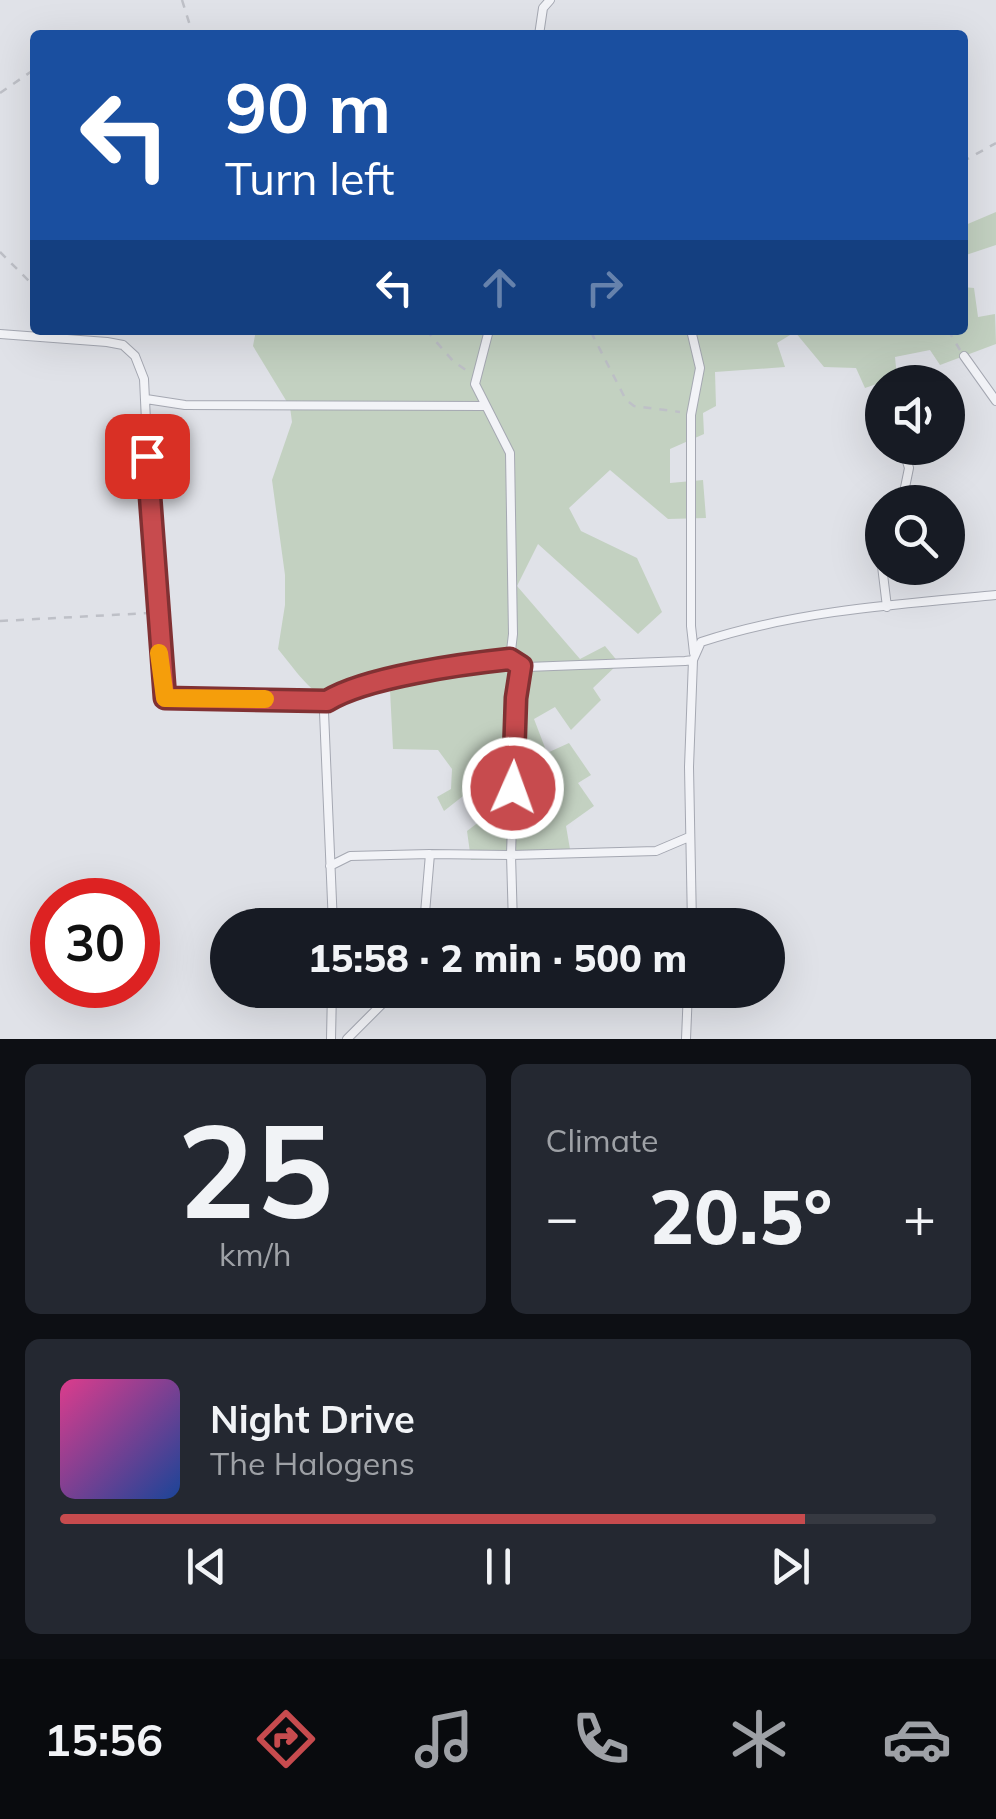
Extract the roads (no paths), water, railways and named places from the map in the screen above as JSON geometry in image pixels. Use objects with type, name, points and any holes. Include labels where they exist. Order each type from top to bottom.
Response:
[{"type":"street","points":[[540,30],[543,8],[550,0]]},
{"type":"street","points":[[0,334],[122,345],[135,356],[146,400],[156,613],[165,698],[327,701],[338,694],[404,678],[510,659],[521,666],[624,666],[694,657]]},
{"type":"street","points":[[487,335],[475,377],[484,406],[510,453],[514,634],[510,659]]},
{"type":"street","points":[[691,908],[692,415],[700,368],[692,335]]},
{"type":"street","points":[[964,356],[996,401]]},
{"type":"street","points":[[146,400],[184,405],[484,406]]},
{"type":"street","points":[[884,585],[887,607]]},
{"type":"street","points":[[694,657],[701,642],[810,617],[996,596]]},
{"type":"street","points":[[513,908],[516,698],[521,666]]},
{"type":"street","points":[[327,701],[324,712],[332,908]]},
{"type":"street","points":[[330,866],[350,856],[656,851],[689,837]]},
{"type":"street","points":[[425,908],[430,854]]},
{"type":"street","points":[[332,1008],[332,1039]]},
{"type":"street","points":[[347,1039],[382,1008]]},
{"type":"street","points":[[686,1039],[687,1008]]}]
